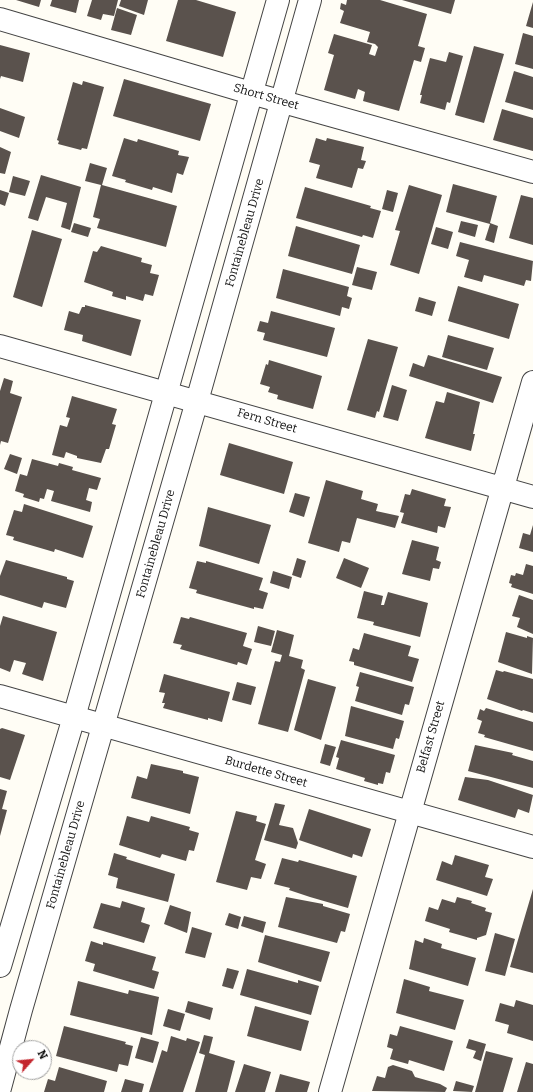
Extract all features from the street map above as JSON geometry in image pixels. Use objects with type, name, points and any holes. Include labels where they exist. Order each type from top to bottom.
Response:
[{"type":"street","points":[[0,966],[74,717],[278,0]]},
{"type":"street","name":"Fontainebleau Drive","points":[[0,1088],[21,1010],[283,102],[310,0]]},
{"type":"street","name":"Short Street","points":[[0,19],[251,93],[533,172]]},
{"type":"street","name":"Fern Street","points":[[0,346],[533,497]]},
{"type":"street","name":"Belfast Street","points":[[330,1092],[533,382]]},
{"type":"street","name":"Burdette Street","points":[[0,696],[533,847]]},
{"type":"building","points":[[16,0],[41,0],[39,7]]},
{"type":"building","points":[[52,0],[79,0],[76,13],[50,6]]},
{"type":"building","points":[[92,0],[118,0],[114,16],[103,14],[101,20],[87,16]]},
{"type":"building","points":[[121,0],[148,0],[144,15],[119,6]]},
{"type":"building","points":[[178,0],[196,0],[236,12],[223,57],[166,41]]},
{"type":"building","points":[[347,0],[380,0],[427,14],[418,46],[425,48],[421,62],[414,60],[399,111],[363,101],[365,92],[358,89],[355,99],[324,90],[334,55],[328,53],[334,34],[372,45],[369,54],[375,56],[378,47],[375,44],[367,42],[370,32],[340,23],[344,11],[340,9],[341,3],[346,5]]},
{"type":"building","points":[[402,0],[455,0],[451,14]]},
{"type":"building","points":[[533,2],[533,28],[526,26]]},
{"type":"building","points":[[117,8],[137,15],[131,35],[111,30]]},
{"type":"building","points":[[523,33],[533,36],[533,69],[515,64]]},
{"type":"building","points":[[0,45],[30,53],[23,82],[1,76],[0,79]]},
{"type":"building","points":[[474,46],[504,54],[484,123],[455,115]]},
{"type":"building","points":[[449,52],[463,56],[450,103],[447,102],[445,110],[420,103],[422,95],[420,95],[430,58],[446,62]]},
{"type":"building","points":[[514,71],[533,77],[533,110],[505,102]]},
{"type":"building","points":[[124,79],[211,104],[200,141],[113,116]]},
{"type":"building","points":[[83,81],[104,87],[87,149],[82,148],[81,150],[58,144],[59,141],[57,140],[73,82],[82,85]]},
{"type":"building","points":[[0,108],[25,117],[19,138],[0,131]]},
{"type":"building","points":[[502,109],[533,118],[533,151],[493,140]]},
{"type":"building","points":[[124,138],[137,142],[138,139],[179,151],[178,155],[189,157],[183,175],[177,173],[172,193],[153,187],[152,190],[125,182],[126,180],[112,176]]},
{"type":"building","points":[[316,138],[326,141],[327,138],[364,147],[361,160],[366,161],[363,169],[358,168],[352,188],[316,178],[320,165],[309,162]]},
{"type":"building","points":[[0,147],[11,152],[5,174],[0,173]]},
{"type":"building","points":[[90,163],[107,168],[102,185],[177,206],[166,247],[97,228],[100,219],[93,217],[101,185],[85,181]]},
{"type":"building","points":[[41,175],[81,187],[70,230],[61,227],[67,203],[46,197],[38,221],[28,218]]},
{"type":"building","points":[[13,176],[30,181],[25,196],[9,192]]},
{"type":"building","points":[[453,184],[497,196],[490,223],[498,226],[494,243],[485,240],[490,224],[446,212]]},
{"type":"building","points":[[409,185],[442,195],[419,274],[390,265],[400,231],[395,230]]},
{"type":"building","points":[[305,187],[371,206],[370,208],[381,211],[373,238],[363,235],[362,237],[296,218]]},
{"type":"building","points":[[0,190],[9,193],[5,206],[0,204]]},
{"type":"building","points":[[387,190],[398,193],[393,212],[382,209]]},
{"type":"building","points":[[521,195],[533,198],[533,245],[509,238]]},
{"type":"building","points":[[461,221],[478,225],[475,237],[458,232]]},
{"type":"building","points":[[74,223],[91,228],[88,237],[71,232]]},
{"type":"building","points":[[296,226],[360,245],[352,274],[288,256]]},
{"type":"building","points":[[436,227],[453,232],[448,249],[431,244]]},
{"type":"building","points":[[32,230],[62,239],[42,307],[13,297]]},
{"type":"building","points":[[460,242],[533,261],[531,281],[526,280],[524,286],[484,275],[482,282],[464,277],[469,260],[456,256]]},
{"type":"building","points":[[101,246],[142,258],[141,262],[152,265],[150,273],[159,275],[153,296],[145,294],[143,301],[126,296],[126,300],[112,296],[113,292],[84,282],[93,251],[97,252]]},
{"type":"building","points":[[357,267],[377,272],[372,290],[352,285]]},
{"type":"building","points":[[283,269],[349,287],[347,296],[352,298],[349,309],[342,307],[340,316],[276,298]]},
{"type":"building","points":[[458,286],[519,304],[509,339],[448,321]]},
{"type":"building","points":[[419,297],[436,302],[432,316],[415,311]]},
{"type":"building","points":[[85,305],[141,320],[131,356],[82,341],[83,335],[64,330],[69,311],[79,314],[82,307],[85,307]]},
{"type":"building","points":[[271,311],[335,328],[327,357],[263,340],[265,333],[257,331],[260,321],[268,323]]},
{"type":"building","points":[[448,335],[494,348],[487,370],[442,357]]},
{"type":"building","points":[[368,339],[398,347],[379,412],[377,411],[375,418],[347,410]]},
{"type":"building","points":[[428,355],[502,377],[493,403],[409,376],[413,363],[424,367]]},
{"type":"building","points":[[269,360],[322,376],[313,409],[277,399],[278,395],[268,392],[270,387],[260,384],[266,364],[268,365]]},
{"type":"building","points":[[4,378],[13,381],[10,393],[22,397],[8,443],[1,441],[0,445],[0,391]]},
{"type":"building","points":[[392,385],[407,390],[398,421],[383,417]]},
{"type":"building","points":[[447,392],[480,402],[471,451],[425,438],[436,401],[444,403]]},
{"type":"building","points":[[72,396],[117,409],[112,424],[116,425],[109,449],[106,449],[101,463],[77,458],[77,456],[66,452],[64,458],[52,455],[60,425],[67,427],[70,418],[66,417]]},
{"type":"building","points":[[229,443],[293,462],[284,494],[220,475]]},
{"type":"building","points":[[10,454],[22,458],[17,474],[4,469]]},
{"type":"building","points":[[32,459],[58,466],[59,463],[73,467],[72,470],[101,478],[97,490],[89,488],[86,500],[92,502],[90,512],[51,501],[54,491],[47,489],[44,499],[40,498],[39,502],[23,497],[24,494],[15,491],[20,474],[27,476]]},
{"type":"building","points":[[326,480],[363,491],[361,499],[378,504],[376,511],[399,516],[395,528],[357,518],[350,543],[342,541],[339,552],[308,543]]},
{"type":"building","points":[[412,489],[446,499],[444,506],[451,507],[445,528],[438,526],[437,533],[401,523],[404,513],[400,512],[405,494],[410,495]]},
{"type":"building","points":[[295,493],[310,497],[304,517],[289,512]]},
{"type":"building","points":[[24,504],[93,526],[83,558],[55,549],[54,552],[13,540],[14,537],[6,535],[14,510],[22,512]]},
{"type":"building","points":[[208,507],[271,525],[259,564],[199,546]]},
{"type":"building","points":[[533,525],[533,552],[519,548],[523,533],[530,535]]},
{"type":"building","points":[[412,540],[439,547],[436,560],[441,562],[439,569],[433,568],[430,581],[402,574]]},
{"type":"building","points":[[297,558],[306,561],[301,578],[292,575]]},
{"type":"building","points":[[344,558],[369,568],[361,588],[336,578]]},
{"type":"building","points":[[6,560],[67,577],[67,579],[74,581],[66,608],[44,602],[42,608],[0,595],[0,576]]},
{"type":"building","points":[[197,561],[206,563],[206,561],[263,578],[259,590],[268,593],[263,609],[254,607],[254,609],[196,593],[197,590],[189,588]]},
{"type":"building","points":[[526,564],[533,566],[533,594],[511,587],[512,584],[509,583],[511,575],[515,576],[516,573],[523,575]]},
{"type":"building","points":[[273,571],[292,577],[289,589],[270,583]]},
{"type":"building","points":[[364,591],[383,596],[381,605],[384,605],[388,592],[428,603],[420,637],[373,625],[374,622],[357,618]]},
{"type":"building","points":[[519,595],[533,600],[533,634],[517,627],[520,618],[512,616]]},
{"type":"building","points":[[3,616],[57,632],[43,681],[22,674],[26,663],[14,660],[10,672],[0,668],[0,626]]},
{"type":"building","points":[[181,617],[189,619],[190,617],[247,633],[243,646],[252,649],[247,665],[238,662],[237,665],[180,649],[182,645],[173,643]]},
{"type":"building","points":[[258,626],[275,631],[271,646],[254,642]]},
{"type":"building","points":[[277,630],[294,635],[289,656],[303,660],[301,668],[305,670],[288,732],[258,724],[275,661],[280,662],[282,655],[271,652]]},
{"type":"building","points":[[506,632],[527,638],[527,636],[533,638],[532,674],[498,662]]},
{"type":"building","points":[[364,633],[411,646],[408,656],[419,659],[412,682],[354,665],[354,662],[349,661],[353,648],[359,650]]},
{"type":"building","points":[[496,670],[533,679],[533,713],[522,711],[487,699]]},
{"type":"building","points":[[360,672],[414,687],[409,705],[405,704],[402,715],[355,701],[359,687],[356,686]]},
{"type":"building","points":[[164,674],[230,692],[222,722],[208,718],[208,720],[163,708],[165,703],[162,703],[165,693],[159,692]]},
{"type":"building","points":[[308,679],[336,687],[321,740],[294,730]]},
{"type":"building","points":[[237,682],[256,687],[251,705],[232,700]]},
{"type":"building","points":[[351,706],[404,721],[399,739],[396,738],[393,749],[345,736]]},
{"type":"building","points":[[486,708],[533,722],[533,751],[484,737],[485,735],[478,733],[482,721],[477,719],[480,709],[484,711]]},
{"type":"building","points":[[2,728],[25,735],[10,780],[0,777],[0,729]]},
{"type":"building","points":[[341,740],[395,755],[390,773],[386,772],[383,784],[378,783],[378,785],[364,781],[365,778],[336,769],[339,758],[336,757]]},
{"type":"building","points":[[325,744],[336,747],[330,766],[320,763]]},
{"type":"building","points":[[475,745],[513,753],[512,755],[533,761],[533,788],[468,771]]},
{"type":"building","points":[[151,764],[183,771],[183,773],[199,777],[190,814],[131,798],[137,776],[147,779]]},
{"type":"building","points":[[465,777],[488,780],[533,795],[529,813],[518,809],[515,818],[458,800]]},
{"type":"building","points":[[0,789],[7,791],[2,809],[7,810],[0,836]]},
{"type":"building","points":[[275,803],[285,805],[279,825],[293,828],[298,843],[296,849],[264,840]]},
{"type":"building","points":[[309,809],[371,829],[362,857],[353,854],[352,858],[299,840]]},
{"type":"building","points":[[236,811],[257,816],[256,821],[266,824],[255,860],[266,864],[261,879],[251,877],[247,890],[216,882]]},
{"type":"building","points":[[127,816],[149,822],[151,816],[190,827],[189,830],[199,833],[194,851],[189,850],[186,861],[162,854],[160,858],[119,845]]},
{"type":"building","points":[[114,853],[127,857],[126,859],[175,874],[168,902],[116,888],[118,878],[108,875]]},
{"type":"building","points":[[455,855],[489,865],[485,877],[493,879],[487,896],[436,880],[442,861],[452,865]]},
{"type":"building","points":[[282,858],[298,862],[299,860],[357,876],[348,908],[310,897],[289,890],[290,888],[274,884]]},
{"type":"building","points":[[533,889],[533,973],[510,967]]},
{"type":"building","points":[[286,897],[323,904],[323,906],[350,914],[345,932],[341,931],[337,943],[278,927]]},
{"type":"building","points":[[457,897],[472,901],[471,903],[486,908],[485,911],[492,913],[486,935],[477,938],[477,940],[449,932],[450,929],[425,921],[429,907],[438,910],[442,899],[455,903]]},
{"type":"building","points":[[122,901],[145,908],[141,922],[150,925],[144,943],[93,928],[101,903],[120,908]]},
{"type":"building","points":[[170,905],[191,912],[187,933],[164,924]]},
{"type":"building","points":[[229,913],[241,917],[238,929],[225,925]]},
{"type":"building","points":[[244,916],[266,922],[263,933],[241,926]]},
{"type":"building","points":[[192,927],[212,933],[205,958],[185,953]]},
{"type":"building","points":[[495,933],[515,939],[505,976],[485,971]]},
{"type":"building","points":[[265,935],[330,952],[321,982],[258,962]]},
{"type":"building","points":[[424,938],[442,944],[441,948],[476,958],[468,986],[409,969],[415,940],[423,943]]},
{"type":"building","points":[[91,941],[103,945],[103,942],[156,957],[152,970],[159,972],[154,989],[93,971],[95,964],[85,961]]},
{"type":"building","points":[[227,968],[239,971],[233,989],[222,986]]},
{"type":"building","points":[[247,969],[298,983],[298,980],[319,986],[311,1015],[240,995]]},
{"type":"building","points":[[404,979],[430,987],[429,991],[464,1000],[455,1030],[396,1013]]},
{"type":"building","points":[[78,981],[128,994],[129,990],[159,997],[152,1035],[70,1015]]},
{"type":"building","points":[[516,1000],[533,1005],[533,1041],[507,1033],[509,1025],[495,1021],[500,1003],[514,1007]]},
{"type":"building","points":[[188,1001],[213,1008],[210,1020],[185,1012]]},
{"type":"building","points":[[255,1006],[309,1021],[301,1051],[247,1036]]},
{"type":"building","points":[[168,1009],[185,1014],[180,1031],[163,1026]]},
{"type":"building","points":[[64,1026],[126,1042],[125,1044],[133,1046],[128,1066],[119,1064],[117,1072],[56,1056]]},
{"type":"building","points":[[400,1026],[453,1041],[444,1071],[409,1060],[408,1064],[390,1059],[393,1049],[387,1047],[390,1034],[397,1036]]},
{"type":"building","points":[[204,1035],[213,1037],[209,1053],[235,1061],[227,1092],[195,1092],[205,1055],[199,1053]]},
{"type":"building","points":[[171,1036],[186,1041],[187,1038],[200,1042],[183,1092],[149,1092],[162,1050],[167,1052]]},
{"type":"building","points":[[141,1037],[159,1042],[153,1063],[135,1058]]},
{"type":"building","points":[[469,1039],[486,1044],[481,1061],[473,1058],[476,1051],[466,1048]]},
{"type":"building","points":[[486,1051],[513,1058],[503,1092],[475,1092]]},
{"type":"building","points":[[526,1062],[533,1064],[533,1092],[517,1092]]},
{"type":"building","points":[[244,1064],[271,1072],[265,1092],[235,1092]]},
{"type":"building","points":[[393,1065],[412,1071],[415,1077],[440,1084],[447,1088],[445,1092],[372,1091],[377,1076],[385,1078],[388,1067]]},
{"type":"building","points":[[59,1067],[107,1081],[104,1092],[44,1092],[48,1080],[55,1081]]},
{"type":"building","points":[[280,1074],[310,1082],[307,1092],[275,1092]]},
{"type":"building","points":[[125,1079],[144,1084],[142,1092],[121,1092]]},
{"type":"building","points":[[456,1081],[474,1086],[472,1092],[453,1091]]}]
